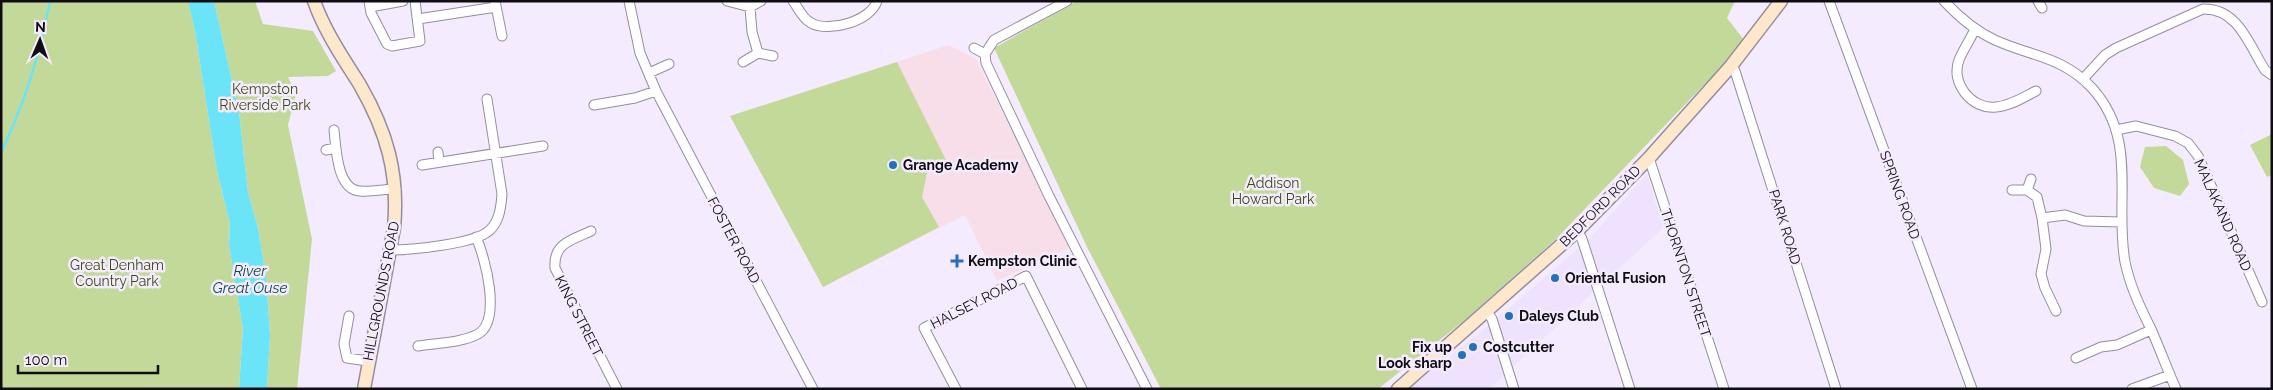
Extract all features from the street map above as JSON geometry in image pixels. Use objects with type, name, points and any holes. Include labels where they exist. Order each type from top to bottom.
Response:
[{"type":"main road","name":"HILLGROUNDS ROAD","points":[[314,1],[321,20],[361,88],[383,134],[394,171],[396,208],[364,389]]},
{"type":"main road","name":"BEDFORD ROAD","points":[[1398,389],[1577,231],[1649,158],[1731,66],[1781,1]]},
{"type":"street","points":[[403,1],[369,4],[387,44],[392,46],[420,41],[414,1]]},
{"type":"street","name":"FOSTER ROAD","points":[[629,1],[640,52],[656,91],[813,389]]},
{"type":"street","points":[[727,1],[750,8],[761,1]]},
{"type":"street","points":[[793,1],[803,17],[812,23],[830,27],[869,14],[875,8],[878,1]]},
{"type":"street","points":[[1067,1],[994,40],[985,54],[986,63],[1049,196],[1147,389]]},
{"type":"street","name":"SPRING ROAD","points":[[1829,1],[1972,389]]},
{"type":"street","points":[[1944,1],[1957,15],[1975,29],[1994,40],[2053,60],[2083,79],[2094,90],[2109,112],[2122,148],[2122,222],[2126,264],[2139,307],[2176,389]]},
{"type":"street","points":[[418,19],[496,4],[502,36]]},
{"type":"street","points":[[750,8],[752,32],[758,53]]},
{"type":"street","points":[[2083,79],[2105,55],[2116,48],[2203,10],[2215,9],[2234,19],[2265,70],[2272,75]]},
{"type":"street","points":[[1975,29],[1959,60],[1956,71],[1958,82],[1964,94],[1973,102],[1995,108],[2036,91]]},
{"type":"street","points":[[974,48],[985,54]]},
{"type":"street","points":[[743,62],[758,53],[773,56]]},
{"type":"street","points":[[649,73],[669,64]]},
{"type":"street","name":"PARK ROAD","points":[[1731,66],[1735,70],[1836,389]]},
{"type":"street","points":[[594,105],[635,98],[656,91]]},
{"type":"street","points":[[390,250],[434,246],[476,237],[487,232],[496,221],[501,209],[502,194],[486,99]]},
{"type":"street","name":"MALAKAND ROAD","points":[[2116,130],[2136,126],[2175,136],[2188,143],[2198,156],[2262,302]]},
{"type":"street","points":[[334,130],[342,179],[347,186],[360,191],[396,190]]},
{"type":"street","points":[[422,165],[543,146]]},
{"type":"street","points":[[326,150],[336,148]]},
{"type":"street","points":[[438,152],[439,162]]},
{"type":"street","name":"THORNTON STREET","points":[[1649,158],[1724,389]]},
{"type":"street","points":[[2027,190],[2031,179]]},
{"type":"street","points":[[2012,190],[2027,190],[2037,197],[2046,249],[2040,290],[2056,311]]},
{"type":"street","points":[[2042,218],[2065,215],[2084,221],[2122,222]]},
{"type":"street","name":"KING STREET","points":[[591,231],[562,244],[556,252],[555,268],[617,389]]},
{"type":"street","points":[[1577,231],[1582,238],[1630,389]]},
{"type":"street","points":[[418,346],[465,338],[479,333],[488,323],[491,312],[490,301],[483,252],[476,237]]},
{"type":"street","name":"HALSEY ROAD","points":[[956,389],[924,328],[1026,276],[1082,389]]},
{"type":"street","points":[[1486,310],[1492,319],[1514,389]]},
{"type":"street","points":[[349,316],[352,328],[344,344],[347,358],[368,361]]},
{"type":"street","points":[[2076,358],[2101,347],[2117,345],[2151,330]]},
{"type":"street","points":[[2132,389],[2170,375]]},
{"type":"shaded area","name":"Grange Academy","points":[[949,45],[976,59],[1069,248],[997,281],[965,215],[823,287],[730,116]]},
{"type":"shaded area","points":[[1647,174],[1663,228],[1489,389],[1409,389],[1499,317],[1589,239]]},
{"type":"green space","name":"Great Denham Country Park","points":[[1,1],[188,1],[195,31],[217,171],[230,224],[229,245],[243,329],[239,389],[1,389]]},
{"type":"green space","name":"Kempston Riverside Park","points":[[214,1],[255,1],[263,24],[313,31],[336,71],[328,76],[288,77],[296,94],[288,125],[312,239],[297,389],[267,389],[270,335],[266,277],[258,228],[248,192],[239,112]]},
{"type":"green space","name":"Addison Howard Park","points":[[1077,1],[1735,1],[1727,18],[1744,40],[1721,67],[1557,238],[1465,320],[1378,389],[1161,389],[1087,247],[994,48]]},
{"type":"green space","points":[[897,62],[947,162],[927,173],[922,197],[939,227],[823,287],[730,116]]},
{"type":"green space","points":[[2272,134],[2272,175],[2267,177],[2250,145]]},
{"type":"green space","points":[[2166,146],[2183,160],[2189,184],[2180,196],[2154,188],[2140,167],[2145,147]]},
{"type":"water","name":"River Great Ouse","points":[[188,1],[214,1],[239,112],[248,192],[258,228],[266,277],[270,335],[267,389],[239,389],[243,329],[229,245],[230,224],[217,171],[195,31]]},
{"type":"waterway","points":[[1,153],[30,79],[50,1]]},
{"type":"place","name":"Grange Academy","points":[[893,165]]},
{"type":"place","name":"Kempston Clinic","points":[[957,261]]},
{"type":"place","name":"Oriental Fusion","points":[[1555,278]]},
{"type":"place","name":"Daleys Club","points":[[1509,316]]},
{"type":"place","name":"Costcutter","points":[[1473,347]]},
{"type":"place","name":"Fix up Look sharp","points":[[1462,355]]}]
